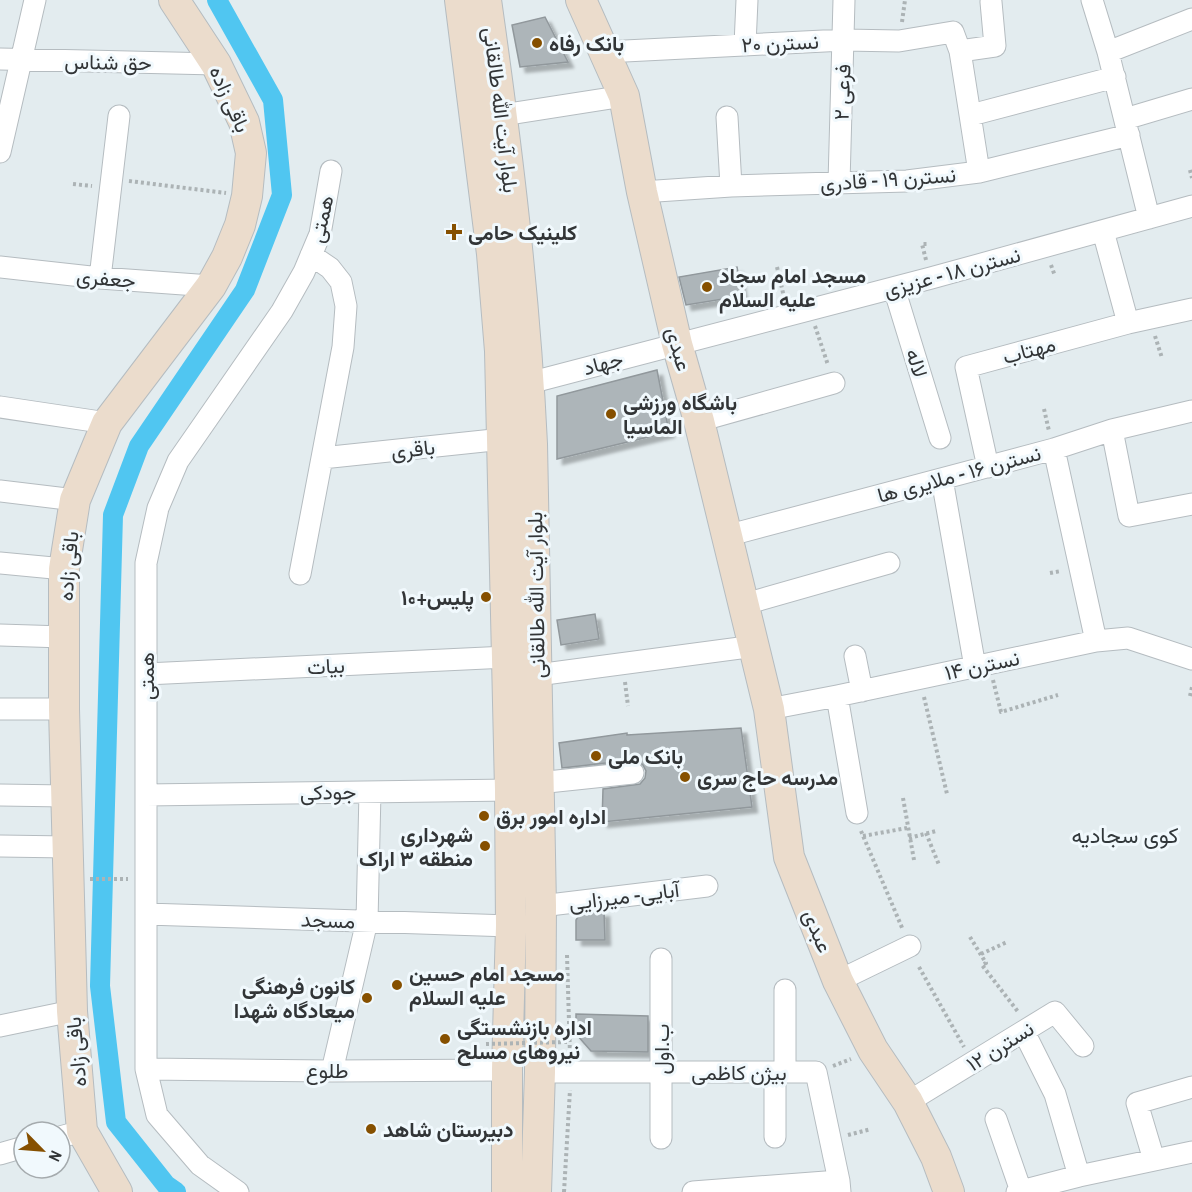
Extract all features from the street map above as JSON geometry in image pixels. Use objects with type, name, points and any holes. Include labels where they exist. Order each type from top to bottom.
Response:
[{"type":"street","points":[[0,152],[35,0]]},
{"type":"street","name":"باقی زاده","points":[[71,1120],[72,1011],[64,709],[64,569],[75,500],[107,423],[211,286],[240,225],[247,196],[250,153],[244,122],[216,64],[174,0]]},
{"type":"street","name":"بلوار آیت الله طالقانی","points":[[460,0],[492,254],[500,351],[511,926],[506,1188]]},
{"type":"street","name":"بلوار آیت الله طالقانی","points":[[486,0],[518,251],[529,383],[541,906],[538,1187]]},
{"type":"street","name":"عبدی","points":[[581,0],[624,96],[642,192],[677,344],[699,421],[769,709],[789,858],[838,981],[873,1050],[908,1102],[936,1157],[949,1192]]},
{"type":"street","points":[[745,45],[747,0]]},
{"type":"street","name":"فرعی ۲","points":[[839,183],[844,0]]},
{"type":"street","points":[[1092,0],[1108,52],[1149,218]]},
{"type":"street","name":"نسترن ۲۰","points":[[605,52],[844,40],[957,42],[995,46],[991,2]]},
{"type":"street","points":[[1108,52],[1192,19]]},
{"type":"street","points":[[957,42],[979,172]]},
{"type":"street","name":"حق شناس","points":[[0,59],[216,64]]},
{"type":"street","points":[[971,115],[1114,77]]},
{"type":"street","points":[[502,115],[624,96]]},
{"type":"street","name":"نسترن ۱۹ - قادری","points":[[642,192],[731,186],[907,181],[979,172],[1127,127],[1192,99]]},
{"type":"street","points":[[100,278],[118,116]]},
{"type":"street","points":[[727,117],[731,186]]},
{"type":"street","name":"همتی","points":[[238,1192],[200,1166],[157,1115],[146,1068],[146,563],[158,508],[178,461],[282,311],[304,272],[320,234],[331,171]]},
{"type":"street","name":"نسترن ۱۸ - عزیزی","points":[[677,344],[894,288],[1192,206]]},
{"type":"street","points":[[1103,231],[1128,323]]},
{"type":"street","points":[[300,574],[343,346],[346,306],[341,282],[330,268],[311,255]]},
{"type":"street","name":"جعفری","points":[[0,267],[100,278],[211,286]]},
{"type":"street","name":"لاله","points":[[894,288],[940,438]]},
{"type":"street","name":"مهتاب","points":[[988,467],[966,367],[1128,323],[1192,309]]},
{"type":"street","name":"جهاد","points":[[529,383],[677,344]]},
{"type":"street","points":[[699,421],[834,382]]},
{"type":"street","points":[[0,407],[107,423]]},
{"type":"street","name":"نسترن ۱۶ - ملایری ها","points":[[726,536],[1054,449],[1112,430],[1192,411]]},
{"type":"street","points":[[1112,430],[1130,516],[1192,504]]},
{"type":"street","name":"باقری","points":[[322,458],[503,439]]},
{"type":"street","points":[[1054,449],[1096,641]]},
{"type":"street","points":[[942,479],[981,665]]},
{"type":"street","points":[[0,491],[75,500]]},
{"type":"street","points":[[0,563],[64,569]]},
{"type":"street","points":[[745,604],[888,563]]},
{"type":"street","points":[[0,635],[64,637]]},
{"type":"street","name":"نسترن ۱۴","points":[[769,709],[1096,641],[1128,638],[1192,659]]},
{"type":"street","points":[[537,675],[755,646]]},
{"type":"street","points":[[855,656],[862,691]]},
{"type":"street","name":"بیات","points":[[146,674],[507,657]]},
{"type":"street","points":[[837,696],[857,813]]},
{"type":"street","points":[[0,709],[64,709]]},
{"type":"street","points":[[538,783],[633,773]]},
{"type":"street","name":"جودکی","points":[[146,795],[510,790]]},
{"type":"street","points":[[332,1071],[366,921],[370,792]]},
{"type":"street","points":[[0,795],[66,796]]},
{"type":"street","points":[[0,846],[68,847]]},
{"type":"street","name":"آبایی- میرزایی","points":[[541,906],[707,885]]},
{"type":"street","name":"مسجد","points":[[146,914],[511,926]]},
{"type":"street","points":[[838,981],[910,946]]},
{"type":"street","name":"ب.اول","points":[[661,959],[661,1138]]},
{"type":"street","points":[[775,1137],[785,990]]},
{"type":"street","points":[[0,1026],[72,1011]]},
{"type":"street","name":"نسترن ۱۲","points":[[908,1102],[1055,1012],[1083,1046]]},
{"type":"street","points":[[1027,1030],[1055,1094],[1079,1176]]},
{"type":"street","name":"طلوع","points":[[146,1068],[332,1071],[507,1070]]},
{"type":"street","name":"بیژن کاظمی","points":[[540,1072],[816,1072],[839,1187]]},
{"type":"street","points":[[1154,1160],[1137,1103],[1192,1086]]},
{"type":"street","points":[[996,1119],[1019,1192],[1079,1176],[1192,1152]]},
{"type":"street","name":"باقی زاده","points":[[72,1135],[117,1192]]},
{"type":"street","points":[[693,1192],[839,1187]]},
{"type":"path","points":[[1190,170],[1192,178]]},
{"type":"path","points":[[111,178],[247,196]]},
{"type":"path","points":[[777,267],[788,315]]},
{"type":"path","points":[[810,309],[834,382]]},
{"type":"path","points":[[981,665],[1001,712],[1058,695]]},
{"type":"path","points":[[920,678],[947,794]]},
{"type":"path","points":[[1190,696],[1192,687]]},
{"type":"path","points":[[903,798],[914,860]]},
{"type":"path","points":[[907,828],[863,836],[910,946]]},
{"type":"path","points":[[909,838],[936,831]]},
{"type":"path","points":[[926,834],[939,865]]},
{"type":"path","points":[[87,879],[122,879]]},
{"type":"path","points":[[970,937],[986,963],[982,965],[1027,1030]]},
{"type":"path","points":[[981,954],[1007,942]]},
{"type":"path","points":[[564,1192],[571,1072],[567,1042],[567,949]]},
{"type":"path","points":[[919,967],[973,1063]]},
{"type":"path","points":[[486,1044],[567,1042]]},
{"type":"path","points":[[816,1072],[873,1050]]},
{"type":"building","name":"بانک رفاه","points":[[545,17],[568,62],[520,67],[512,25]]},
{"type":"building","name":"مسجد امام سجاد علیه السلام","points":[[737,267],[742,296],[686,305],[679,277]]},
{"type":"building","name":"باشگاه ورزشی الماسیا","points":[[657,370],[669,432],[557,459],[557,396]]},
{"type":"building","points":[[595,614],[599,639],[561,645],[557,620]]},
{"type":"building","name":"مدرسه حاج سری","points":[[741,728],[752,807],[602,822],[603,789],[640,784],[645,778],[646,771],[643,765],[632,760],[562,768],[559,743],[627,733],[627,735]]},
{"type":"building","points":[[604,911],[605,940],[576,940],[576,920],[580,914]]},
{"type":"building","points":[[576,1014],[648,1016],[648,1052],[591,1051],[576,1034]]},
{"type":"waterway","points":[[176,1192],[166,1185],[116,1122],[100,986],[113,515],[139,446],[245,290],[282,195],[273,100],[217,0]]},
{"type":"place","name":"بانک رفاه","points":[[537,43]]},
{"type":"place","name":"کلینیک حامی","points":[[454,232]]},
{"type":"place","name":"مسجد امام سجاد علیه السلام","points":[[707,287]]},
{"type":"place","name":"باشگاه ورزشی الماسیا","points":[[611,414]]},
{"type":"place","name":"پلیس+۱۰","points":[[486,597]]},
{"type":"place","name":"بانک ملی","points":[[596,756]]},
{"type":"place","name":"مدرسه حاج سری","points":[[685,777]]},
{"type":"place","name":"اداره امور برق","points":[[484,816]]},
{"type":"place","name":"شهرداری منطقه ۳ اراک","points":[[485,846]]},
{"type":"place","name":"مسجد امام حسین علیه السلام","points":[[397,985]]},
{"type":"place","name":"کانون فرهنگی میعادگاه شهدا","points":[[367,998]]},
{"type":"place","name":"اداره بازنشستگی نیروهای مسلح","points":[[445,1039]]},
{"type":"place","name":"دبیرستان شاهد","points":[[371,1129]]},
{"type":"district","name":"کوی سجادیه","points":[[1125,835]]}]
